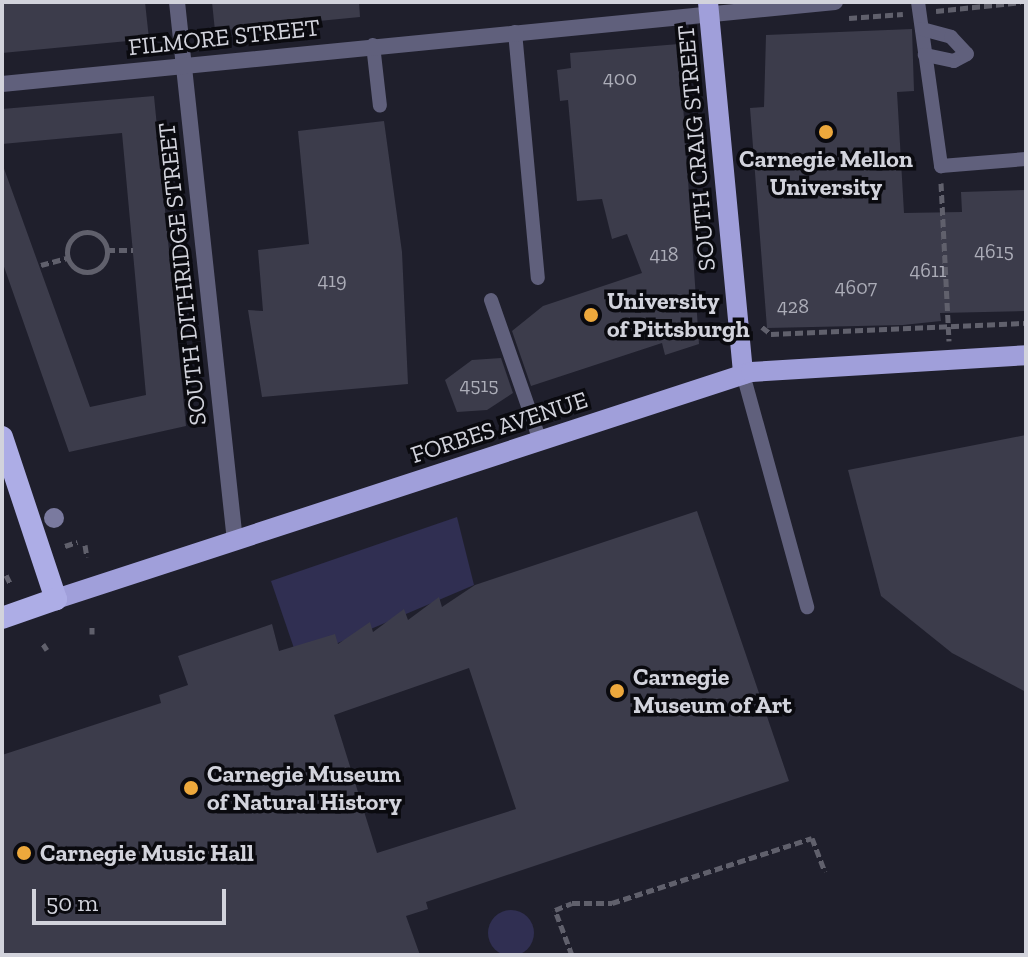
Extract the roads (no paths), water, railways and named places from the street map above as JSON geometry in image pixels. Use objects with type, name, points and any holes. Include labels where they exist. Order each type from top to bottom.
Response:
[{"type":"highway","points":[[2,437],[56,599]]},
{"type":"highway","name":"FORBES AVENUE","points":[[2,618],[56,599]]},
{"type":"main road","name":"SOUTH CRAIG STREET","points":[[709,7],[743,374]]},
{"type":"main road","name":"FORBES AVENUE","points":[[56,599],[743,374],[1026,355]]},
{"type":"street","name":"SOUTH DITHRIDGE STREET","points":[[177,2],[235,541]]},
{"type":"street","name":"FILMORE STREET","points":[[2,84],[515,32],[709,7],[835,2]]},
{"type":"lane","points":[[919,7],[941,166],[1026,159]]},
{"type":"lane","points":[[922,29],[951,37],[967,54],[954,61],[925,55]]},
{"type":"lane","points":[[515,32],[538,278]]},
{"type":"lane","points":[[373,45],[380,106]]},
{"type":"lane","points":[[491,300],[540,441]]},
{"type":"lane","name":"SOUTH CRAIG STREET","points":[[743,374],[793,571],[807,607]]},
{"type":"place","name":"Carnegie Mellon University","points":[[826,132]]},
{"type":"place","name":"University of Pittsburgh","points":[[591,315]]},
{"type":"place","name":"Carnegie Museum of Art","points":[[617,691]]},
{"type":"place","name":"Carnegie Museum of Natural History","points":[[191,788]]},
{"type":"place","name":"Carnegie Music Hall","points":[[24,853]]}]
